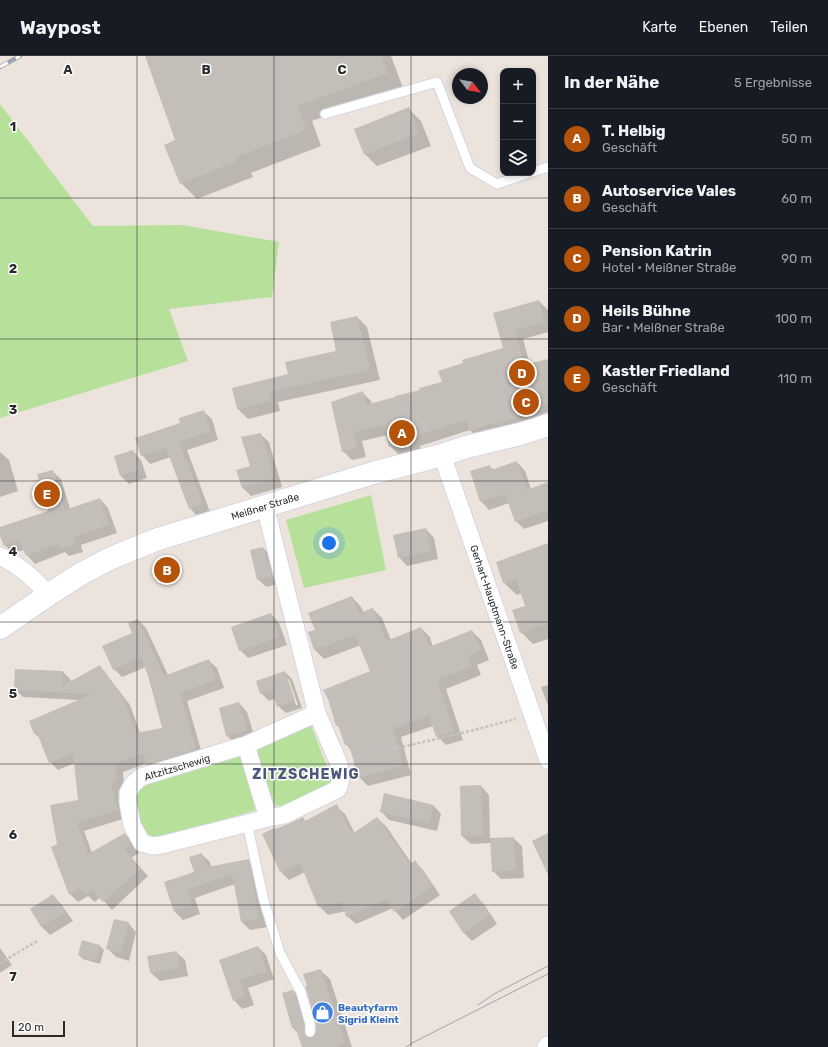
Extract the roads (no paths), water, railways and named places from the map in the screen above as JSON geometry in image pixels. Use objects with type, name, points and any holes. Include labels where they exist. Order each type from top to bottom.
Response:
[{"type":"main road","name":"Meißner Straße","points":[[0,628],[79,575],[109,559],[155,540],[373,473],[442,455],[466,447],[520,434],[548,425]]},
{"type":"street","name":"Gerhart-Hauptmann-Straße","points":[[442,455],[548,760]]},
{"type":"street","name":"Altzitzschewig","points":[[265,506],[317,713],[339,764],[341,778],[338,789],[284,815],[161,845],[152,846],[142,843],[132,825],[128,803],[128,793],[133,784],[141,777],[246,746],[317,713]]},
{"type":"street","points":[[0,556],[9,560],[35,580],[48,595]]},
{"type":"street","points":[[246,746],[268,818]]},
{"type":"lane","points":[[325,114],[437,82],[470,168],[497,184],[520,176]]},
{"type":"lane","points":[[536,171],[548,167]]},
{"type":"lane","points":[[247,823],[266,909],[280,953],[301,992],[310,1024],[310,1032]]},
{"type":"tram line","points":[[478,1005],[494,994],[548,966]]},
{"type":"tram line","points":[[406,1047],[548,974]]},
{"type":"railway","points":[[0,67],[20,56]]},
{"type":"place","name":"Heils Bühne","points":[[522,373]]},
{"type":"place","name":"Pension Katrin","points":[[526,402]]},
{"type":"place","name":"T. Helbig","points":[[402,433]]},
{"type":"place","name":"Kastler Friedland","points":[[47,494]]},
{"type":"place","name":"Autoservice Vales","points":[[167,570]]},
{"type":"place","name":"Beautyfarm Sigrid Kleint","points":[[323,1013]]},
{"type":"district","name":"ZITZSCHEWIG","points":[[306,774]]}]
